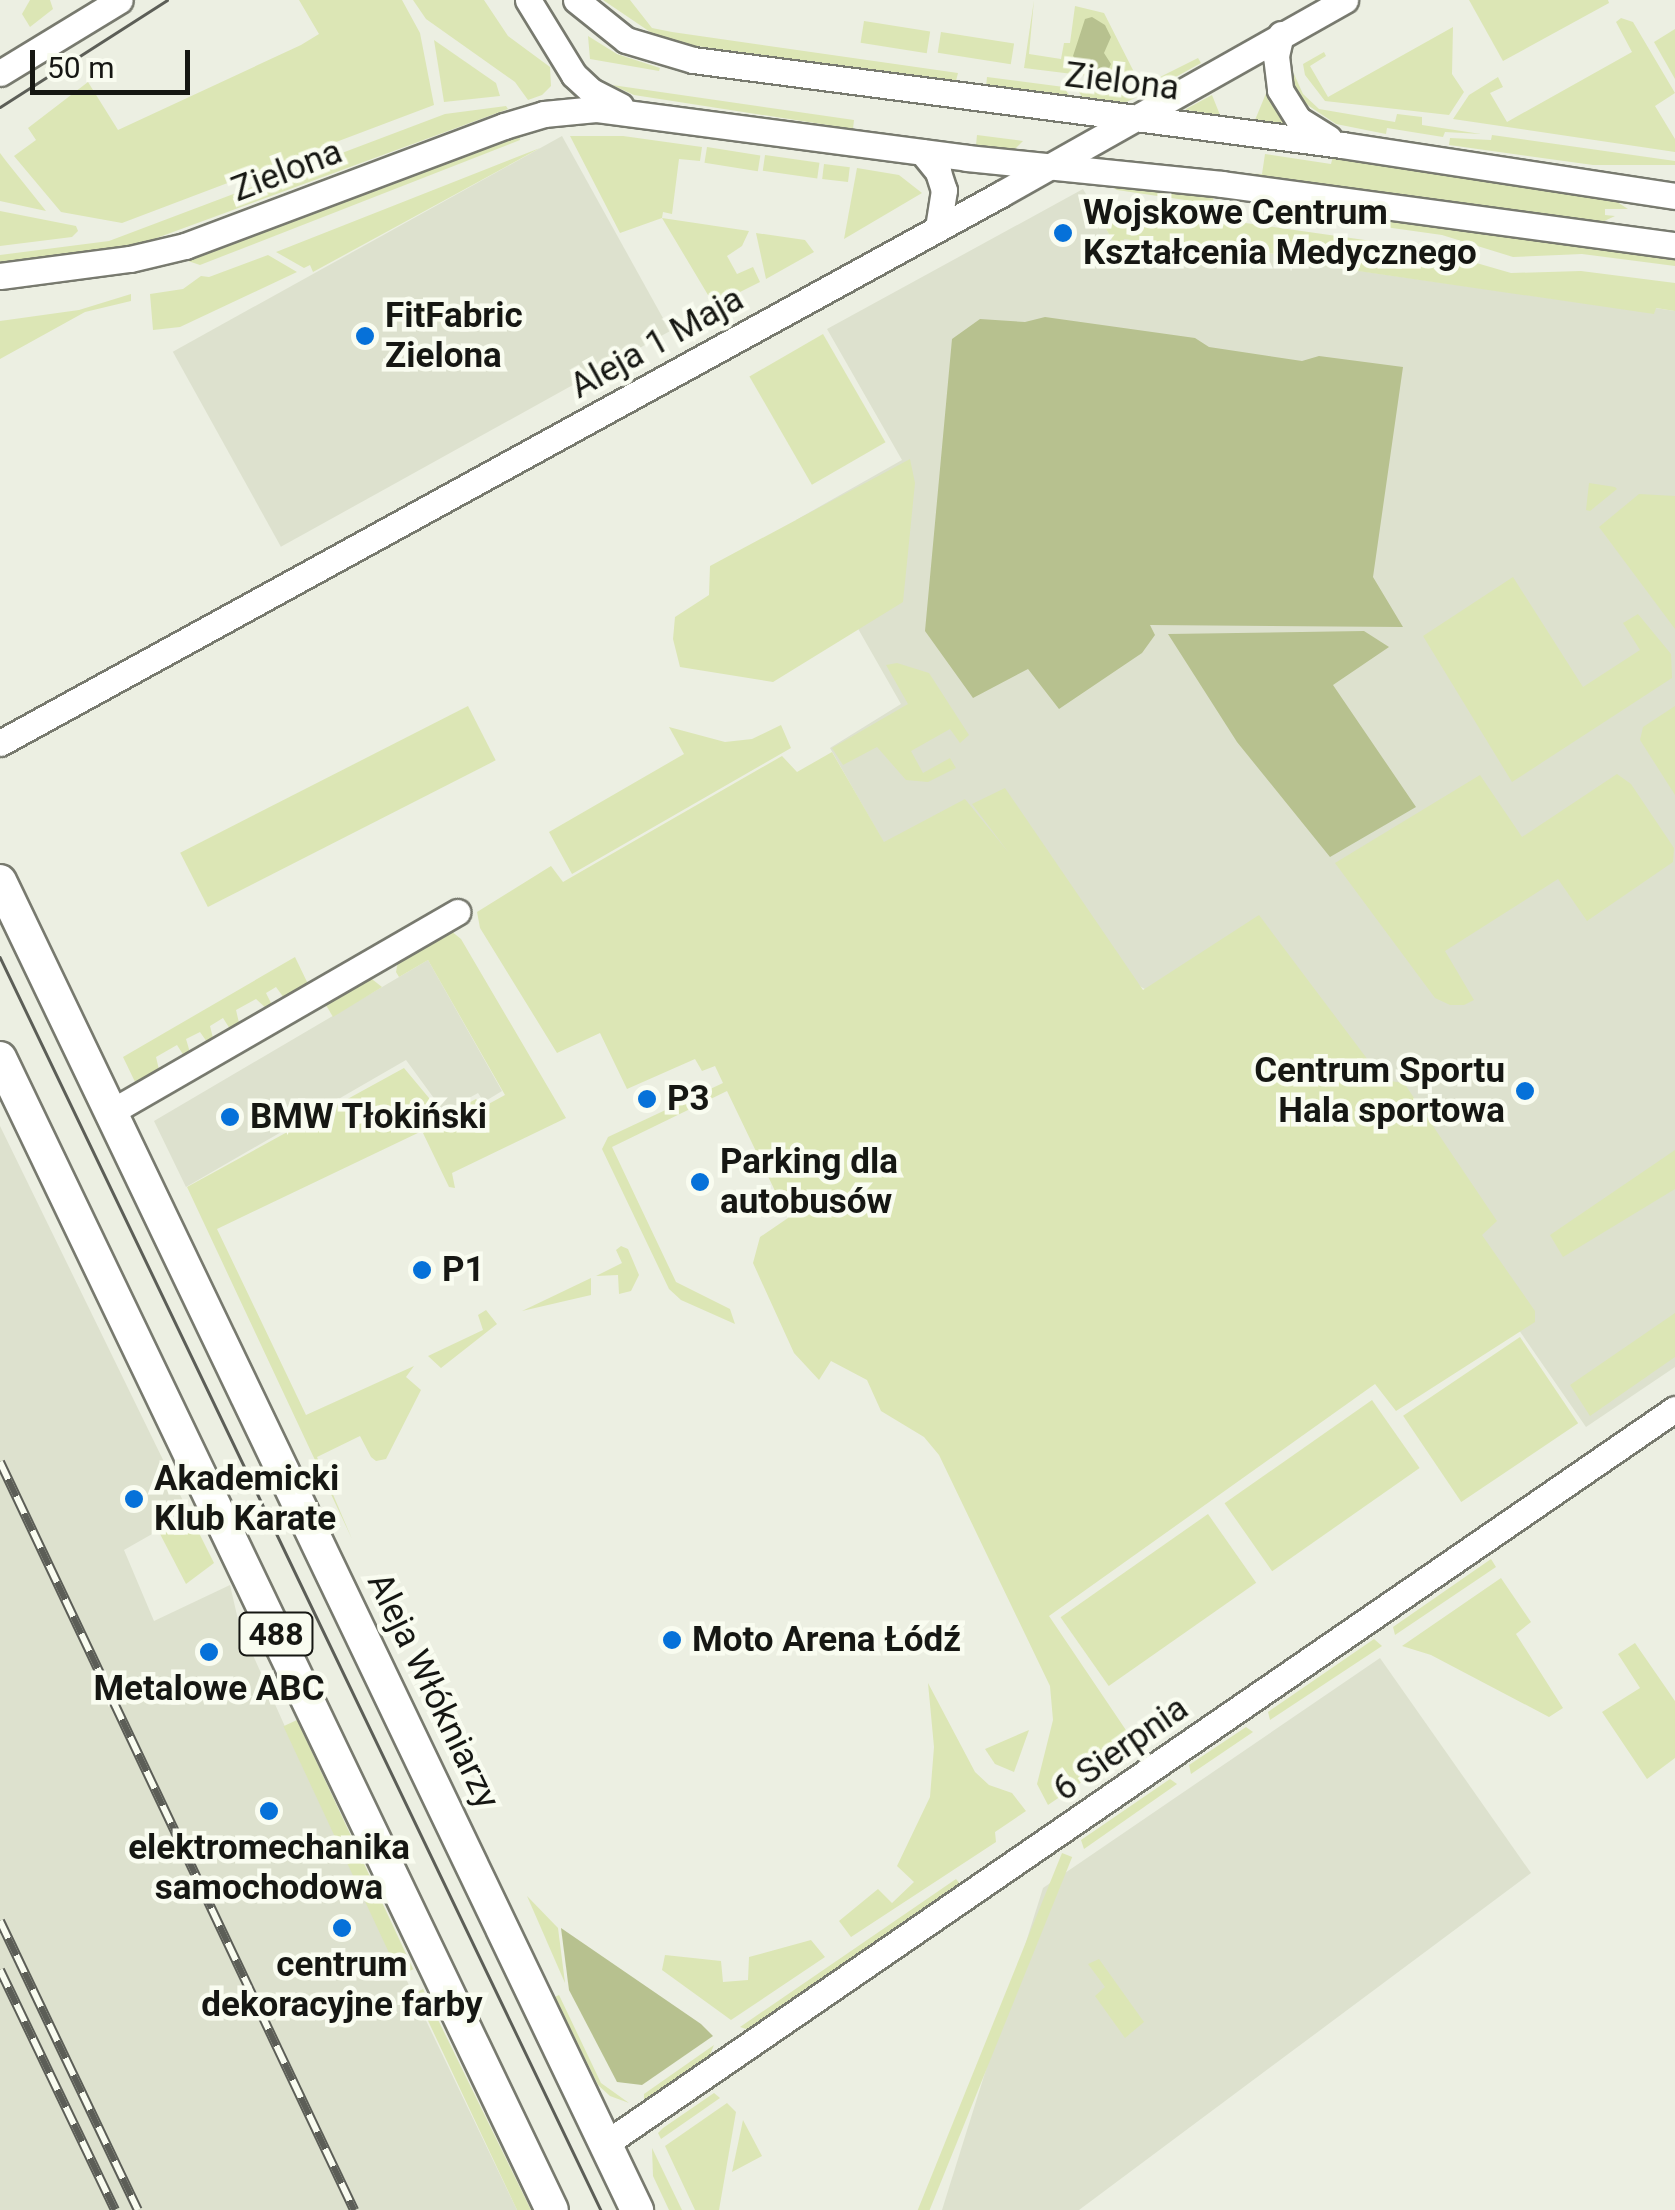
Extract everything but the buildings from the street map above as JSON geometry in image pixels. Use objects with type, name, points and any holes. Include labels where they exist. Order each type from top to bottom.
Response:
[{"type":"main road","name":"Aleja Włókniarzy","points":[[0,882],[637,2210]]},
{"type":"main road","name":"488","points":[[0,1058],[552,2210]]},
{"type":"street","points":[[0,73],[120,0]]},
{"type":"street","name":"Zielona","points":[[528,0],[555,48],[583,84],[613,104],[652,114]]},
{"type":"street","name":"Zielona","points":[[576,0],[607,29],[668,55],[1342,145],[1673,194]]},
{"type":"street","name":"Aleja 1 Maja","points":[[0,743],[1052,166],[1345,0]]},
{"type":"street","points":[[1281,34],[1277,75],[1287,105],[1314,131],[1342,145]]},
{"type":"street","name":"Zielona","points":[[0,276],[130,259],[185,246],[544,114],[596,109],[1675,245]]},
{"type":"street","points":[[922,152],[938,172],[944,190],[938,227]]},
{"type":"street","points":[[111,1112],[457,912]]},
{"type":"street","name":"6 Sierpnia","points":[[605,2144],[1675,1409]]},
{"type":"shaded area","points":[[562,136],[670,331],[281,547],[173,352]]},
{"type":"shaded area","points":[[1083,189],[1120,253],[1123,239],[1253,257],[1254,251],[1304,258],[1304,263],[1654,313],[1655,308],[1675,311],[1675,1367],[1586,1427],[1370,1115],[884,843],[830,748],[901,704],[796,520],[902,460],[827,329]]},
{"type":"shaded area","points":[[428,960],[502,1091],[484,1102],[478,1093],[444,1112],[406,1060],[186,1187],[154,1121]]},
{"type":"shaded area","points":[[0,1126],[189,1513],[124,1550],[154,1621],[230,1585],[239,1624],[287,1731],[517,2210],[0,2210]]},
{"type":"shaded area","points":[[1380,1658],[1531,1873],[1079,2210],[942,2210],[1043,1888]]},
{"type":"green space","points":[[30,0],[50,0],[53,9],[30,27],[22,14]]},
{"type":"green space","points":[[299,0],[402,0],[420,33],[434,105],[122,223],[61,212],[14,156],[36,140],[28,128],[88,82],[118,130],[301,45],[319,34]]},
{"type":"green space","points":[[413,0],[484,0],[508,36],[550,67],[551,86],[542,95],[528,100],[515,82],[426,19]]},
{"type":"green space","points":[[603,0],[630,0],[652,28],[958,73],[956,81],[696,46],[659,38]]},
{"type":"green space","points":[[1034,0],[1029,54],[1061,59],[1064,43],[1070,43],[1075,6],[1104,13],[1134,72],[1105,78],[1024,68]]},
{"type":"green space","points":[[1469,0],[1608,0],[1609,3],[1503,61]]},
{"type":"green space","points":[[1092,17],[1105,25],[1111,37],[1104,53],[1111,64],[1107,73],[1080,66],[1073,56],[1085,19]]},
{"type":"green space","points":[[1621,18],[1633,22],[1675,93],[1655,106],[1675,139],[1675,152],[1453,119],[1469,95],[1498,77],[1503,87],[1490,93],[1507,122],[1632,52],[1616,22]]},
{"type":"green space","points":[[864,21],[930,31],[927,53],[861,43]]},
{"type":"green space","points":[[1453,27],[1452,74],[1464,92],[1449,115],[1325,101],[1305,75],[1303,64],[1324,52],[1326,56],[1310,66],[1328,97]]},
{"type":"green space","points":[[1675,29],[1675,79],[1654,42]]},
{"type":"green space","points":[[941,32],[1014,44],[1011,64],[938,53]]},
{"type":"green space","points":[[588,36],[617,54],[660,68],[659,71],[590,59]]},
{"type":"green space","points":[[434,40],[496,83],[500,96],[444,102]]},
{"type":"green space","points":[[1198,58],[1201,63],[1152,90],[1142,86]]},
{"type":"green space","points":[[1294,74],[1303,94],[1319,109],[1395,122],[1397,114],[1422,117],[1422,125],[1481,134],[1445,132],[1443,137],[1387,128],[1386,134],[1336,124],[1306,104],[1294,85]]},
{"type":"green space","points":[[987,77],[1064,87],[1072,100],[986,87]]},
{"type":"green space","points":[[612,85],[854,120],[853,129],[634,95]]},
{"type":"green space","points":[[1077,89],[1140,96],[1119,105],[1084,100]]},
{"type":"green space","points":[[1267,91],[1274,107],[1288,125],[1255,120]]},
{"type":"green space","points":[[1212,95],[1220,115],[1186,110],[1186,109]]},
{"type":"green space","points":[[506,106],[508,109],[135,246],[0,263],[0,255],[109,241],[445,114]]},
{"type":"green space","points":[[519,134],[520,140],[200,265],[185,260]]},
{"type":"green space","points":[[977,135],[1023,141],[1013,151],[976,145]]},
{"type":"green space","points":[[1492,135],[1675,161],[1675,165],[1593,165],[1449,145],[1450,138],[1491,140]]},
{"type":"green space","points":[[570,136],[623,136],[702,147],[700,161],[679,159],[672,214],[663,212],[662,218],[620,233]]},
{"type":"green space","points":[[707,147],[760,155],[758,171],[704,163]]},
{"type":"green space","points":[[540,148],[313,272],[310,265],[304,268],[276,252]]},
{"type":"green space","points":[[0,153],[6,161],[46,211],[0,201]]},
{"type":"green space","points":[[1265,154],[1331,164],[1333,156],[1611,198],[1628,209],[1605,209],[1605,215],[1615,216],[1600,223],[1231,173],[1262,174]]},
{"type":"green space","points":[[765,155],[819,163],[817,178],[763,171]]},
{"type":"green space","points":[[824,164],[850,167],[848,182],[822,179]]},
{"type":"green space","points":[[857,168],[899,175],[922,193],[844,239]]},
{"type":"green space","points":[[1107,184],[1214,197],[1212,204],[1117,190]]},
{"type":"green space","points":[[1090,201],[1428,249],[1511,273],[1581,271],[1675,283],[1675,311],[1656,308],[1654,314],[1303,263],[1303,258],[1255,251],[1254,257],[1124,239],[1121,255]]},
{"type":"green space","points":[[0,211],[76,226],[78,231],[72,237],[0,246]]},
{"type":"green space","points":[[1329,212],[1675,258],[1675,266],[1582,254],[1513,257],[1442,235],[1328,219]]},
{"type":"green space","points":[[662,218],[749,231],[742,246],[727,256],[737,274],[753,267],[760,282],[714,305]]},
{"type":"green space","points":[[756,233],[805,240],[814,252],[766,279]]},
{"type":"green space","points":[[268,255],[297,272],[180,327],[153,330],[150,294],[183,289],[201,276],[209,277]]},
{"type":"green space","points":[[131,294],[131,301],[85,312],[0,359],[0,321],[79,310]]},
{"type":"green space","points":[[1045,317],[1195,338],[1209,347],[1302,361],[1319,356],[1403,367],[1373,577],[1403,627],[1150,625],[1155,635],[1142,653],[1059,709],[1028,669],[973,698],[925,631],[952,339],[980,319],[1025,322]]},
{"type":"green space","points":[[823,334],[886,442],[812,485],[749,376]]},
{"type":"green space","points":[[910,459],[915,483],[903,602],[773,682],[680,667],[673,639],[675,617],[709,595],[710,566]]},
{"type":"green space","points":[[1589,483],[1617,489],[1590,511],[1586,510]]},
{"type":"green space","points":[[1639,494],[1675,496],[1675,629],[1599,527]]},
{"type":"green space","points":[[1513,577],[1583,687],[1640,650],[1623,623],[1638,614],[1671,654],[1672,678],[1512,782],[1423,636]]},
{"type":"green space","points":[[1364,631],[1389,647],[1333,685],[1416,807],[1330,857],[1237,742],[1168,634]]},
{"type":"green space","points":[[897,663],[929,673],[969,735],[960,743],[950,729],[911,751],[923,773],[950,758],[956,768],[928,782],[906,780],[877,747],[843,765],[832,748],[908,704],[886,665]]},
{"type":"green space","points":[[468,706],[496,760],[208,907],[180,853]]},
{"type":"green space","points":[[1675,706],[1675,795],[1640,740],[1643,727]]},
{"type":"green space","points":[[781,725],[791,748],[572,874],[549,832],[684,754],[669,727],[725,742],[752,739]]},
{"type":"green space","points":[[832,752],[884,842],[965,799],[1009,853],[972,804],[1005,788],[1143,990],[1259,915],[1383,1080],[1404,1083],[1497,1221],[1482,1235],[1535,1311],[1535,1322],[1396,1411],[1375,1384],[1049,1616],[1136,1745],[1048,1805],[1037,1784],[1053,1720],[1050,1686],[939,1455],[924,1437],[881,1411],[867,1380],[831,1361],[819,1380],[794,1353],[753,1263],[760,1237],[788,1218],[727,1091],[612,1147],[676,1282],[730,1309],[735,1324],[681,1300],[669,1289],[602,1149],[608,1137],[723,1083],[715,1066],[702,1071],[695,1059],[627,1089],[600,1033],[557,1053],[480,928],[477,912],[551,866],[563,882],[782,756],[797,772]]},
{"type":"green space","points":[[1617,774],[1631,784],[1674,848],[1673,862],[1587,921],[1558,879],[1445,951],[1474,1000],[1464,1005],[1450,1005],[1435,998],[1335,863],[1480,775],[1522,837]]},
{"type":"green space","points":[[450,930],[461,939],[566,1118],[452,1173],[455,1188],[449,1187],[422,1131],[217,1229],[306,1415],[414,1366],[406,1377],[421,1390],[386,1459],[376,1461],[371,1457],[360,1436],[317,1457],[352,1539],[187,1187],[404,1068],[444,1116],[476,1099],[483,1107],[505,1095],[428,960],[399,977],[396,972],[399,956]]},
{"type":"green space","points":[[295,957],[309,986],[284,998],[276,987],[266,993],[271,1003],[268,1010],[256,999],[236,1010],[240,1027],[230,1029],[223,1018],[210,1026],[214,1042],[207,1042],[200,1032],[186,1039],[191,1056],[184,1056],[177,1045],[156,1057],[160,1074],[137,1086],[123,1057]]},
{"type":"green space","points":[[368,976],[382,987],[333,1017],[323,1000]]},
{"type":"green space","points":[[1675,1150],[1675,1189],[1563,1257],[1550,1235]]},
{"type":"green space","points":[[621,1246],[628,1249],[639,1275],[631,1291],[619,1294],[618,1275],[596,1276],[622,1263],[616,1250]]},
{"type":"green space","points":[[591,1278],[591,1295],[522,1311]]},
{"type":"green space","points":[[486,1310],[497,1324],[441,1368],[428,1356],[483,1330],[478,1315]]},
{"type":"green space","points":[[1675,1313],[1675,1357],[1590,1416],[1570,1385]]},
{"type":"green space","points":[[1520,1337],[1578,1423],[1461,1502],[1403,1416]]},
{"type":"green space","points":[[1372,1400],[1420,1468],[1272,1571],[1225,1503]]},
{"type":"green space","points":[[189,1513],[214,1563],[186,1584],[159,1532]]},
{"type":"green space","points":[[1208,1514],[1256,1583],[1109,1686],[1061,1617]]},
{"type":"green space","points":[[1491,1559],[1496,1567],[1395,1635],[1393,1627]]},
{"type":"green space","points":[[1501,1578],[1531,1622],[1516,1634],[1563,1708],[1549,1717],[1431,1655],[1402,1646]]},
{"type":"green space","points":[[1374,1639],[1382,1646],[1270,1720],[1268,1712]]},
{"type":"green space","points":[[1635,1643],[1675,1701],[1675,1758],[1647,1779],[1602,1712],[1640,1688],[1618,1654]]},
{"type":"green space","points":[[928,1683],[975,1772],[989,1785],[1012,1793],[1026,1811],[995,1832],[996,1842],[851,1937],[839,1921],[878,1889],[892,1903],[914,1882],[897,1866],[930,1797],[934,1747]]},
{"type":"green space","points":[[297,1720],[413,1969],[400,1976],[283,1726]]},
{"type":"green space","points":[[1246,1727],[1253,1732],[1191,1774],[1189,1765]]},
{"type":"green space","points":[[1029,1730],[1014,1772],[995,1764],[985,1749]]},
{"type":"green space","points":[[1170,1779],[1177,1784],[1084,1849],[1081,1840]]},
{"type":"green space","points":[[1062,1853],[1072,1857],[930,2210],[918,2210]]},
{"type":"green space","points":[[956,1879],[960,1884],[749,2030],[740,2027]]},
{"type":"green space","points":[[527,1896],[558,1928],[565,1983]]},
{"type":"green space","points":[[561,1928],[713,2036],[642,2085],[617,2082],[569,1990]]},
{"type":"green space","points":[[811,1940],[825,1957],[731,2020],[662,1970],[665,1955],[721,1961],[723,1982],[748,1980],[749,1957]]},
{"type":"green space","points":[[1099,1959],[1144,2022],[1125,2038],[1095,1996],[1105,1987],[1088,1964]]},
{"type":"green space","points":[[423,1989],[531,2210],[517,2210],[415,1993]]},
{"type":"green space","points":[[559,1995],[601,2083],[629,2103],[610,2096],[598,2085],[555,1997]]},
{"type":"green space","points":[[714,2045],[709,2057],[644,2101],[644,2094]]},
{"type":"green space","points":[[714,2093],[720,2098],[661,2139],[658,2133],[663,2128]]},
{"type":"green space","points":[[727,2103],[736,2112],[719,2210],[695,2210],[665,2146]]},
{"type":"green space","points":[[743,2120],[762,2156],[732,2172]]},
{"type":"green space","points":[[652,2148],[682,2210],[669,2210],[653,2176]]},
{"type":"tram line","points":[[0,107],[167,0]]},
{"type":"tram line","points":[[0,957],[601,2210]]},
{"type":"railway","points":[[0,1462],[354,2210]]},
{"type":"railway","points":[[0,1921],[138,2210]]},
{"type":"railway","points":[[0,1970],[115,2210]]},
{"type":"place","name":"Wojskowe Centrum Kształcenia Medycznego","points":[[1063,233]]},
{"type":"place","name":"FitFabric Zielona","points":[[365,336]]},
{"type":"place","name":"Centrum Sportu Hala sportowa","points":[[1525,1091]]},
{"type":"place","name":"P3","points":[[647,1099]]},
{"type":"place","name":"BMW Tłokiński","points":[[230,1117]]},
{"type":"place","name":"Parking dla autobusów","points":[[700,1182]]},
{"type":"place","name":"P1","points":[[422,1270]]},
{"type":"place","name":"Akademicki Klub Karate","points":[[134,1499]]},
{"type":"place","name":"Moto Arena Łódź","points":[[672,1640]]},
{"type":"place","name":"Metalowe ABC","points":[[209,1652]]},
{"type":"place","name":"elektromechanika samochodowa","points":[[269,1811]]},
{"type":"place","name":"centrum dekoracyjne farby","points":[[342,1928]]}]
